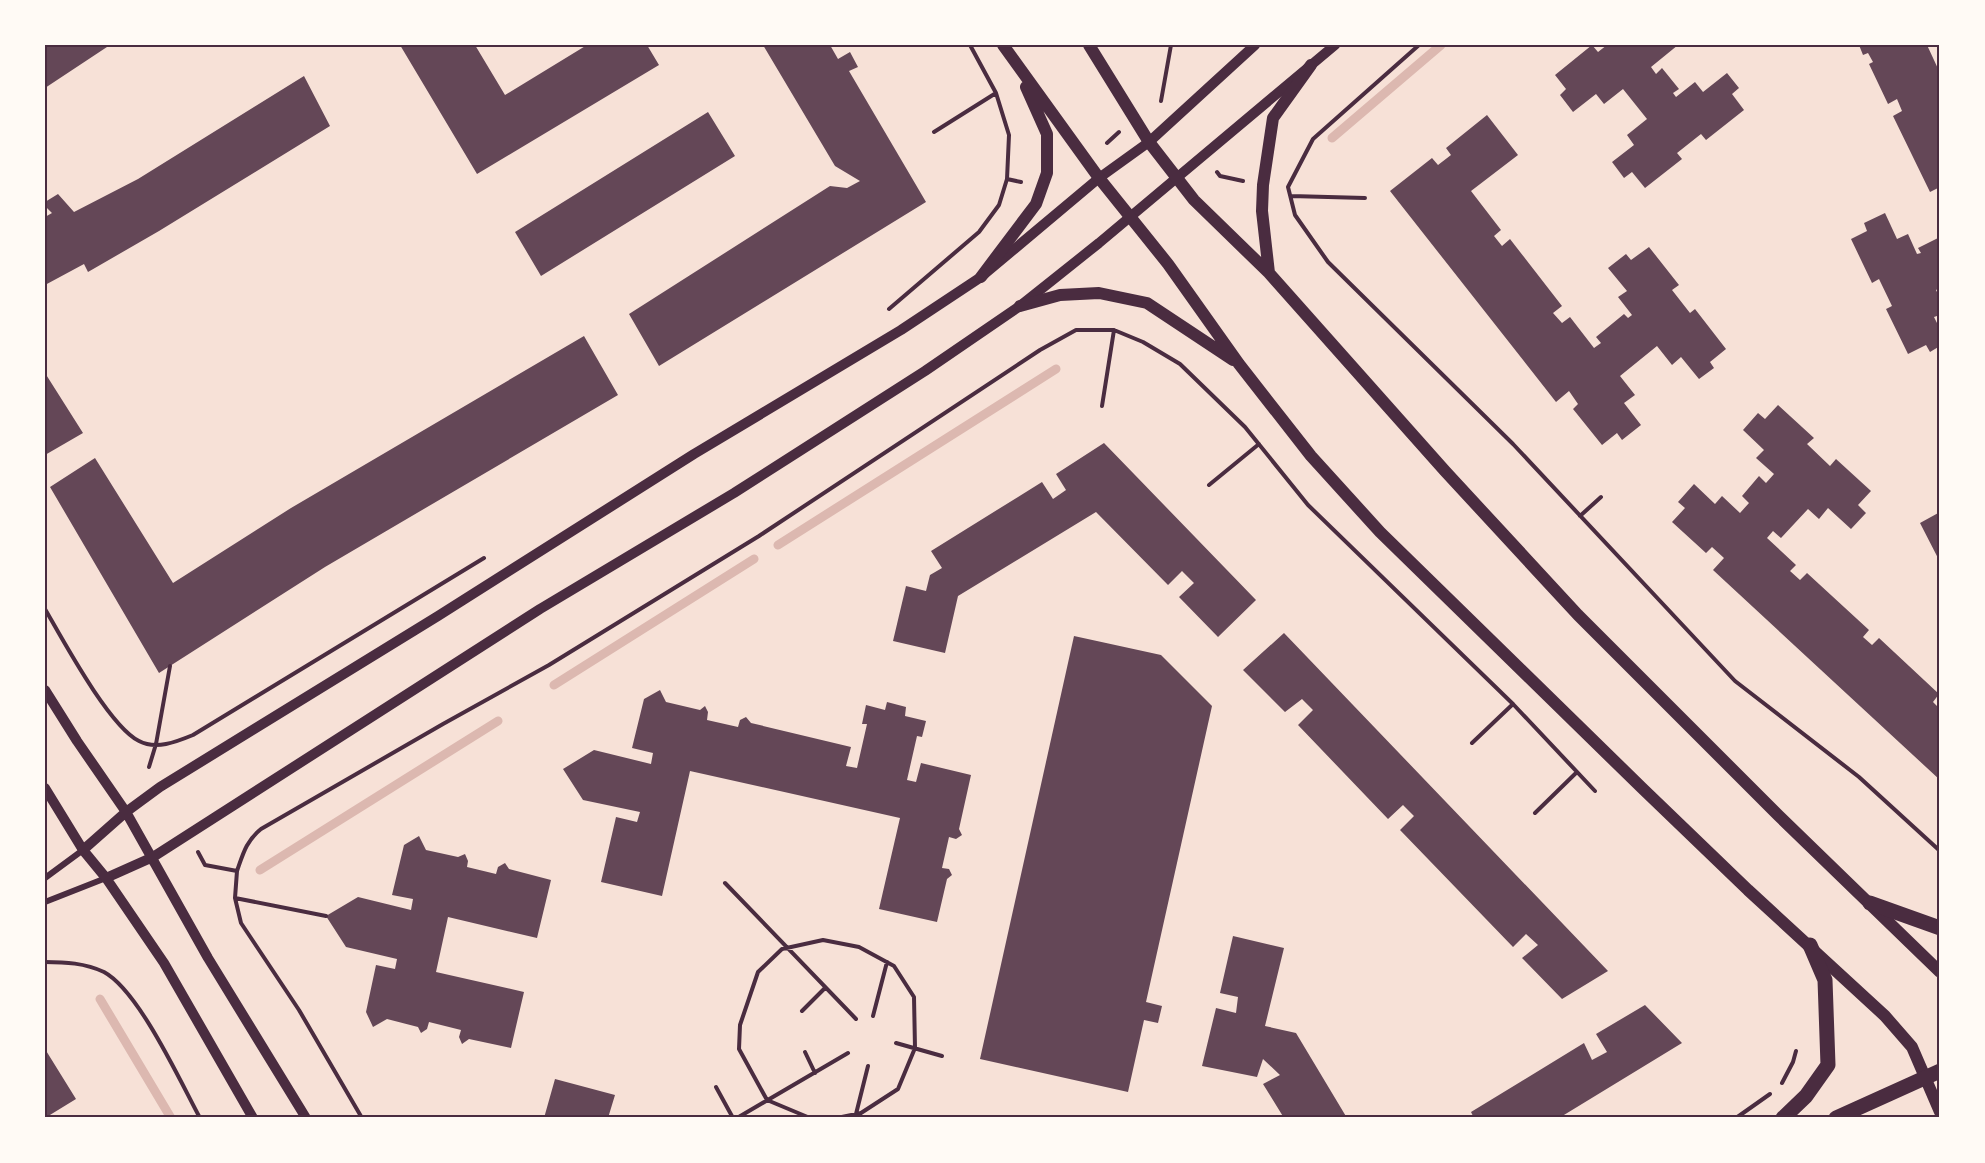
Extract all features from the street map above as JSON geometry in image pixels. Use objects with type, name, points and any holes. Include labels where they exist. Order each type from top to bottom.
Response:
[{"type":"main road","points":[[1003,45],[1099,178],[1168,264],[1239,364],[1311,456],[1380,532],[1650,796],[1885,1016],[1912,1047],[1940,1112]]},
{"type":"main road","points":[[1089,45],[1149,142],[1194,200],[1269,273],[1445,471],[1578,615],[1779,816],[1940,972]]},
{"type":"main road","points":[[1269,273],[1262,211],[1263,185],[1273,118],[1311,64]]},
{"type":"main road","points":[[981,277],[1036,204],[1047,173],[1047,134],[1017,67]]},
{"type":"main road","points":[[1020,306],[1060,295],[1099,293],[1147,303],[1239,364]]},
{"type":"main road","points":[[1870,903],[1940,928]]},
{"type":"main road","points":[[1783,1118],[1806,1096],[1827,1065],[1825,980],[1810,945]]},
{"type":"main road","points":[[1836,1118],[1940,1071]]},
{"type":"street","points":[[45,878],[83,850],[126,812],[159,787],[694,454],[901,330],[981,277],[1099,178],[1149,142],[1256,45]]},
{"type":"street","points":[[45,902],[153,857],[530,616],[734,493],[925,371],[1020,306],[1099,243],[1335,45]]},
{"type":"street","points":[[45,690],[126,812],[208,958],[306,1118]]},
{"type":"street","points":[[45,788],[83,850],[106,878],[164,963],[253,1118]]},
{"type":"path","points":[[886,311],[979,232],[999,205],[1007,179],[1009,135],[996,93],[970,45]]},
{"type":"path","points":[[1161,101],[1170,45]]},
{"type":"path","points":[[1419,45],[1313,139],[1288,187],[1296,215],[1328,262],[1513,444],[1735,681],[1859,777],[1940,850]]},
{"type":"path","points":[[934,132],[996,93]]},
{"type":"path","points":[[1291,196],[1365,198]]},
{"type":"path","points":[[362,1118],[299,1010],[241,923],[234,883],[246,845],[251,837],[261,829],[549,665],[759,536],[1040,350],[1076,330],[1114,330],[1143,342],[1180,364],[1245,427],[1308,505],[1513,704],[1595,791]]},
{"type":"path","points":[[1102,406],[1114,330]]},
{"type":"path","points":[[1209,485],[1259,444]]},
{"type":"path","points":[[1580,516],[1601,497]]},
{"type":"path","points":[[45,609],[113,717],[138,741],[172,744],[193,735],[491,554]]},
{"type":"path","points":[[148,769],[156,744],[170,666]]},
{"type":"path","points":[[1472,743],[1513,704]]},
{"type":"path","points":[[1535,813],[1577,772]]},
{"type":"path","points":[[205,865],[237,871]]},
{"type":"path","points":[[725,883],[856,1019]]},
{"type":"path","points":[[235,898],[326,916]]},
{"type":"path","points":[[810,1118],[767,1101],[739,1049],[740,1024],[758,972],[782,950],[823,940],[859,947],[894,966],[914,997],[915,1048],[898,1089],[856,1116],[837,1118]]},
{"type":"path","points":[[45,962],[70,962],[104,972],[123,987],[152,1030],[200,1118]]},
{"type":"path","points":[[873,1016],[887,962]]},
{"type":"path","points":[[802,1011],[825,988]]},
{"type":"path","points":[[896,1043],[942,1056]]},
{"type":"path","points":[[1780,1087],[1796,1051]]},
{"type":"path","points":[[805,1052],[815,1072]]},
{"type":"path","points":[[716,1087],[735,1118],[848,1053]]},
{"type":"path","points":[[856,1116],[868,1065]]},
{"type":"path","points":[[1736,1118],[1771,1093]]},
{"type":"building","points":[[45,45],[110,45],[45,88]]},
{"type":"building","points":[[400,45],[475,45],[505,95],[587,45],[647,45],[659,65],[477,174]]},
{"type":"building","points":[[763,45],[830,45],[838,59],[850,52],[858,67],[849,71],[926,202],[659,366],[629,314],[830,186],[847,188],[860,181],[835,166]]},
{"type":"building","points":[[1592,45],[1598,52],[1607,45],[1678,45],[1651,67],[1656,74],[1662,68],[1679,89],[1673,93],[1676,97],[1695,82],[1703,92],[1727,73],[1739,88],[1732,94],[1744,110],[1706,140],[1701,134],[1677,153],[1682,159],[1645,188],[1632,172],[1624,178],[1612,162],[1634,145],[1627,135],[1647,119],[1623,89],[1604,104],[1596,94],[1573,112],[1560,95],[1566,89],[1555,75]]},
{"type":"building","points":[[1859,45],[1927,45],[1940,73],[1940,187],[1930,192],[1893,116],[1902,111],[1897,99],[1888,104],[1869,64],[1873,62],[1868,53],[1863,55]]},
{"type":"building","points":[[304,76],[330,126],[88,272],[84,264],[45,285],[45,217],[52,213],[45,206],[45,202],[58,194],[74,212],[138,179]]},
{"type":"building","points":[[708,112],[735,156],[541,276],[515,232]]},
{"type":"building","points":[[1487,115],[1518,155],[1471,191],[1501,230],[1494,236],[1502,246],[1510,239],[1562,306],[1553,313],[1562,323],[1570,317],[1594,348],[1601,343],[1596,337],[1624,314],[1628,318],[1632,315],[1618,297],[1627,291],[1608,268],[1626,254],[1631,260],[1649,247],[1679,285],[1672,290],[1690,313],[1695,309],[1726,349],[1710,362],[1714,368],[1699,379],[1681,357],[1672,365],[1657,346],[1620,376],[1635,395],[1624,403],[1641,425],[1622,440],[1617,433],[1602,445],[1573,409],[1578,404],[1569,391],[1556,402],[1390,191],[1432,158],[1438,165],[1451,155],[1446,148]]},
{"type":"building","points":[[1885,213],[1897,239],[1908,234],[1917,254],[1921,253],[1918,248],[1940,237],[1940,288],[1936,290],[1940,298],[1940,315],[1934,317],[1940,329],[1940,346],[1930,352],[1926,345],[1908,354],[1886,309],[1892,306],[1879,279],[1872,283],[1851,239],[1867,231],[1864,223]]},
{"type":"building","points":[[584,336],[618,395],[325,567],[159,673],[50,487],[95,458],[173,583],[291,508]]},
{"type":"building","points":[[45,373],[83,433],[45,455]]},
{"type":"building","points":[[1778,405],[1814,438],[1807,444],[1830,466],[1836,459],[1871,491],[1858,505],[1866,513],[1851,529],[1828,508],[1819,519],[1808,509],[1781,538],[1773,531],[1767,538],[1796,565],[1790,571],[1800,580],[1807,573],[1869,630],[1863,637],[1872,645],[1879,638],[1939,694],[1933,702],[1938,707],[1940,705],[1940,780],[1713,570],[1724,558],[1712,547],[1706,553],[1672,522],[1685,508],[1678,502],[1694,484],[1715,504],[1722,496],[1740,513],[1749,503],[1742,496],[1759,476],[1766,483],[1774,474],[1756,458],[1764,450],[1743,430],[1758,413],[1765,419]]},
{"type":"building","points":[[1104,443],[1256,600],[1218,637],[1179,597],[1194,583],[1182,571],[1168,585],[1096,512],[958,596],[945,653],[893,641],[906,586],[926,591],[930,575],[942,568],[931,551],[1042,482],[1053,499],[1066,490],[1056,474]]},
{"type":"building","points":[[1940,512],[1940,562],[1920,523]]},
{"type":"building","points":[[1284,633],[1608,971],[1562,999],[1522,958],[1538,945],[1526,934],[1513,947],[1400,830],[1414,816],[1403,805],[1388,819],[1298,725],[1313,710],[1302,699],[1285,712],[1243,670]]},
{"type":"building","points":[[1074,636],[1161,655],[1212,706],[1146,1002],[1162,1006],[1158,1023],[1144,1020],[1128,1092],[980,1059]]},
{"type":"building","points":[[660,690],[666,702],[700,710],[705,706],[708,712],[707,720],[738,727],[740,720],[746,717],[751,723],[851,747],[846,766],[857,768],[867,724],[862,724],[866,705],[885,710],[887,702],[906,707],[905,716],[926,721],[922,737],[917,736],[907,780],[916,782],[921,763],[971,775],[959,829],[962,835],[956,839],[949,837],[942,868],[949,869],[952,875],[947,879],[937,922],[879,909],[900,818],[690,771],[662,896],[601,882],[616,817],[637,822],[640,812],[583,800],[563,769],[594,750],[651,764],[653,753],[632,748],[644,699]]},
{"type":"building","points":[[419,836],[426,850],[458,857],[465,854],[468,861],[467,867],[496,874],[498,867],[505,863],[509,869],[551,880],[537,938],[448,917],[436,972],[524,992],[511,1048],[469,1039],[462,1044],[459,1037],[461,1030],[429,1022],[427,1029],[421,1033],[418,1027],[387,1019],[373,1027],[366,1012],[376,965],[395,969],[397,959],[346,947],[326,916],[358,897],[411,910],[413,899],[392,895],[404,845]]},
{"type":"building","points":[[1233,936],[1284,948],[1265,1026],[1296,1033],[1347,1118],[1284,1118],[1263,1084],[1280,1075],[1263,1059],[1257,1077],[1202,1066],[1216,1008],[1236,1013],[1238,997],[1220,993]]},
{"type":"building","points":[[1645,1005],[1682,1043],[1559,1118],[1474,1118],[1471,1112],[1584,1043],[1592,1060],[1607,1052],[1596,1034]]},
{"type":"building","points":[[45,1049],[76,1099],[45,1118]]},
{"type":"building","points":[[555,1079],[615,1095],[608,1118],[544,1118]]},
{"type":"waterway","points":[[1332,138],[1441,45]]},
{"type":"waterway","points":[[778,545],[1056,369]]},
{"type":"waterway","points":[[554,685],[754,559]]},
{"type":"waterway","points":[[260,870],[498,721]]},
{"type":"waterway","points":[[100,999],[171,1118]]}]
